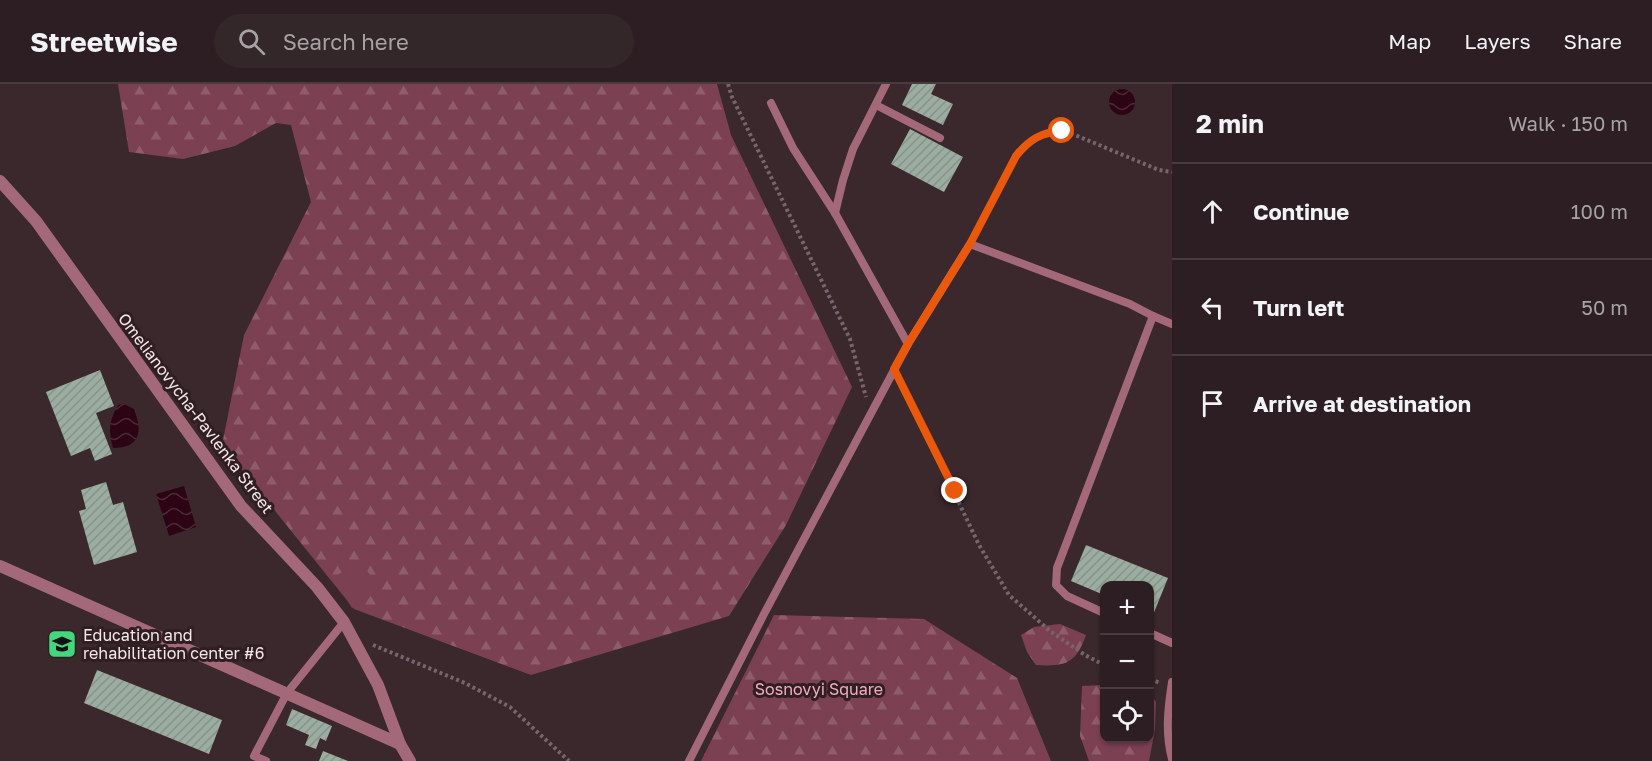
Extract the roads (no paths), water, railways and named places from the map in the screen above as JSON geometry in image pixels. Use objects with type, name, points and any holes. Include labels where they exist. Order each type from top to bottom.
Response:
[{"type":"street","name":"Omelianovycha-Pavlenka Street","points":[[0,181],[36,221],[241,506],[317,587],[344,622],[378,685],[400,744],[410,761]]},
{"type":"street","points":[[0,566],[400,744]]},
{"type":"lane","points":[[835,213],[853,149],[886,84]]},
{"type":"lane","points":[[771,103],[793,148],[835,213],[908,344]]},
{"type":"lane","points":[[876,105],[940,138]]},
{"type":"lane","points":[[689,761],[894,369],[970,244],[1130,304],[1172,324]]},
{"type":"lane","points":[[1100,611],[1067,596],[1056,585],[1057,568],[1153,316]]},
{"type":"lane","points":[[266,761],[254,756],[287,693],[344,622]]},
{"type":"lane","points":[[1154,635],[1172,643]]},
{"type":"lane","points":[[1172,682],[1167,716],[1168,746],[1172,759]]},
{"type":"water","points":[[1122,89],[1131,93],[1135,102],[1131,111],[1122,115],[1113,111],[1109,102],[1113,93]]},
{"type":"water","points":[[124,404],[134,409],[138,425],[137,437],[129,445],[113,448],[110,436],[111,421],[118,405]]},
{"type":"water","points":[[184,486],[196,527],[169,536],[156,494]]},
{"type":"place","name":"Education and rehabilitation center #6","points":[[62,644]]},
{"type":"park label","name":"Sosnovyi Square","points":[[819,689]]}]
